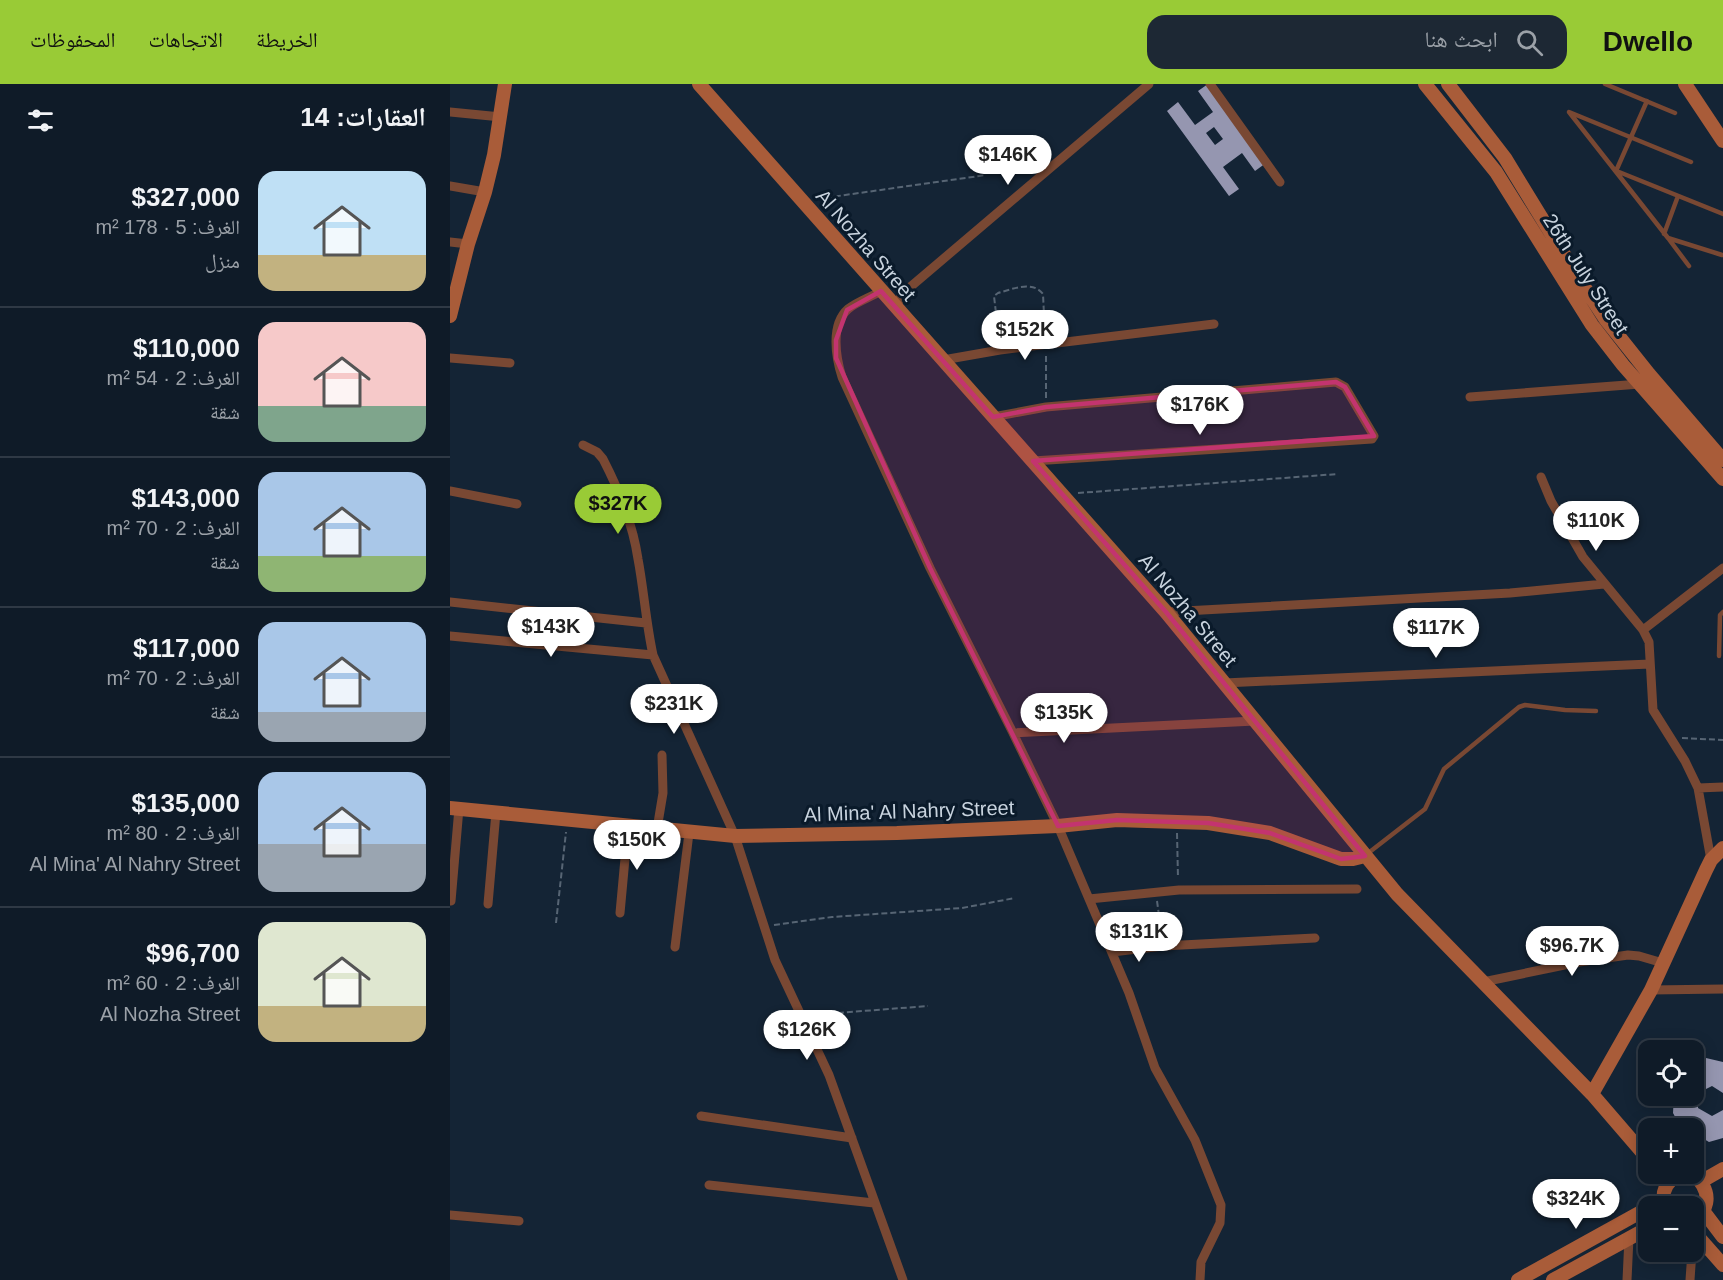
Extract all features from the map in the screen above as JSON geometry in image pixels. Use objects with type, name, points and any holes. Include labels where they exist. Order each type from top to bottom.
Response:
[{"type":"main road","points":[[450,316],[468,244],[485,192],[501,117],[505,84]]},
{"type":"main road","name":"Al Nozha Street","points":[[699,84],[1166,612],[1397,894],[1592,1094],[1638,1147]]},
{"type":"main road","name":"26th July Street","points":[[1425,84],[1496,172],[1527,219],[1577,304],[1607,345],[1723,479]]},
{"type":"main road","name":"26th July Street","points":[[1448,84],[1505,158],[1606,320],[1723,460]]},
{"type":"main road","points":[[1685,84],[1723,141]]},
{"type":"main road","name":"Al Mina' Al Nahry Street","points":[[454,808],[735,836],[897,833],[1058,826],[1118,820],[1177,821],[1208,823],[1270,833],[1341,859],[1365,856]]},
{"type":"main road","points":[[1592,1094],[1651,990],[1693,894],[1711,860],[1723,848]]},
{"type":"main road","points":[[1704,1180],[1723,1169]]},
{"type":"main road","points":[[1703,1184],[1709,1196],[1704,1206]]},
{"type":"main road","points":[[1518,1280],[1638,1215]]},
{"type":"main road","points":[[1704,1220],[1723,1237]]},
{"type":"main road","points":[[1557,1279],[1638,1233]]},
{"type":"main road","points":[[1704,1244],[1723,1265]]},
{"type":"street","points":[[896,308],[902,294],[1149,84]]},
{"type":"street","points":[[1210,84],[1280,182]]},
{"type":"street","points":[[450,112],[501,117]]},
{"type":"street","points":[[450,186],[485,192]]},
{"type":"street","points":[[450,242],[468,244]]},
{"type":"street","points":[[881,291],[847,310],[836,340],[836,358],[930,568],[1058,826],[1129,993],[1155,1068],[1195,1140],[1221,1205],[1220,1223],[1202,1262],[1200,1280]]},
{"type":"street","points":[[943,360],[1000,350],[1214,324]]},
{"type":"street","points":[[450,358],[510,363]]},
{"type":"street","points":[[993,417],[1046,407],[1336,382],[1345,387],[1374,436],[1372,439],[1033,461]]},
{"type":"street","points":[[1470,397],[1640,384]]},
{"type":"street","points":[[583,445],[597,452],[603,459],[628,519],[638,558],[646,623],[653,655],[735,836],[762,926],[800,1016],[829,1075],[903,1280]]},
{"type":"street","points":[[1541,477],[1583,557],[1643,630],[1649,642],[1653,710],[1685,761],[1698,788],[1711,860]]},
{"type":"street","points":[[450,491],[516,504]]},
{"type":"street","points":[[1643,630],[1723,568]]},
{"type":"street","points":[[1166,612],[1498,594],[1604,584]]},
{"type":"street","points":[[450,602],[646,623]]},
{"type":"street","points":[[450,636],[653,655]]},
{"type":"street","points":[[1224,682],[1650,664]]},
{"type":"street","points":[[1013,733],[1255,721]]},
{"type":"street","points":[[657,830],[663,793],[662,755]]},
{"type":"street","points":[[1698,788],[1723,787]]},
{"type":"street","points":[[451,901],[454,808]]},
{"type":"street","points":[[488,904],[496,812]]},
{"type":"street","points":[[620,913],[628,826]]},
{"type":"street","points":[[675,947],[689,833]]},
{"type":"street","points":[[1089,899],[1179,890],[1357,889]]},
{"type":"street","points":[[1112,952],[1163,946],[1315,938]]},
{"type":"street","points":[[1483,982],[1579,962],[1628,955],[1663,963]]},
{"type":"street","points":[[1651,990],[1723,989]]},
{"type":"street","points":[[701,1116],[852,1138]]},
{"type":"street","points":[[709,1185],[874,1203]]},
{"type":"street","points":[[450,1215],[519,1221]]},
{"type":"street","points":[[1627,1280],[1629,1238]]},
{"type":"street","points":[[1690,1280],[1691,1262]]},
{"type":"lane","points":[[1605,84],[1675,113]]},
{"type":"lane","points":[[1616,171],[1647,101]]},
{"type":"lane","points":[[1689,266],[1569,112],[1691,162]]},
{"type":"lane","points":[[1616,171],[1723,214]]},
{"type":"lane","points":[[1666,236],[1678,196]]},
{"type":"lane","points":[[1666,236],[1722,255]]},
{"type":"lane","points":[[1719,656],[1720,615],[1723,612]]},
{"type":"lane","points":[[1365,856],[1425,809],[1444,769],[1519,707],[1525,705],[1596,711]]},
{"type":"path","points":[[802,201],[986,175]]},
{"type":"path","points":[[1000,350],[994,296],[998,292],[1032,286],[1039,289],[1043,294],[1046,407]]},
{"type":"path","points":[[1062,494],[1338,474]]},
{"type":"path","points":[[1694,739],[1723,740]]},
{"type":"path","points":[[556,923],[567,820]]},
{"type":"path","points":[[1177,821],[1179,890]]},
{"type":"path","points":[[1156,893],[1163,946]]},
{"type":"path","points":[[762,926],[832,917],[962,908],[1015,898]]},
{"type":"path","points":[[800,1016],[927,1006]]},
{"type":"highlighted area","points":[[881,291],[993,417],[1046,407],[1336,382],[1345,387],[1374,436],[1033,461],[1166,612],[1365,856],[1341,859],[1270,833],[1208,823],[1117,820],[1058,826],[930,568],[836,358],[836,340],[847,310]]},
{"type":"building","points":[[1208,84],[1266,163],[1255,171],[1242,153],[1223,167],[1239,189],[1229,196],[1167,111],[1178,102],[1195,125],[1213,112],[1198,91]],"holes":[[[1214,127],[1223,139],[1215,145],[1206,133]]]},
{"type":"building","points":[[1704,1059],[1723,1062],[1723,1093],[1712,1086],[1704,1090]]},
{"type":"building","points":[[1673,1106],[1698,1106],[1712,1116],[1723,1110],[1723,1138],[1709,1142],[1704,1139],[1704,1118],[1676,1118]]}]
